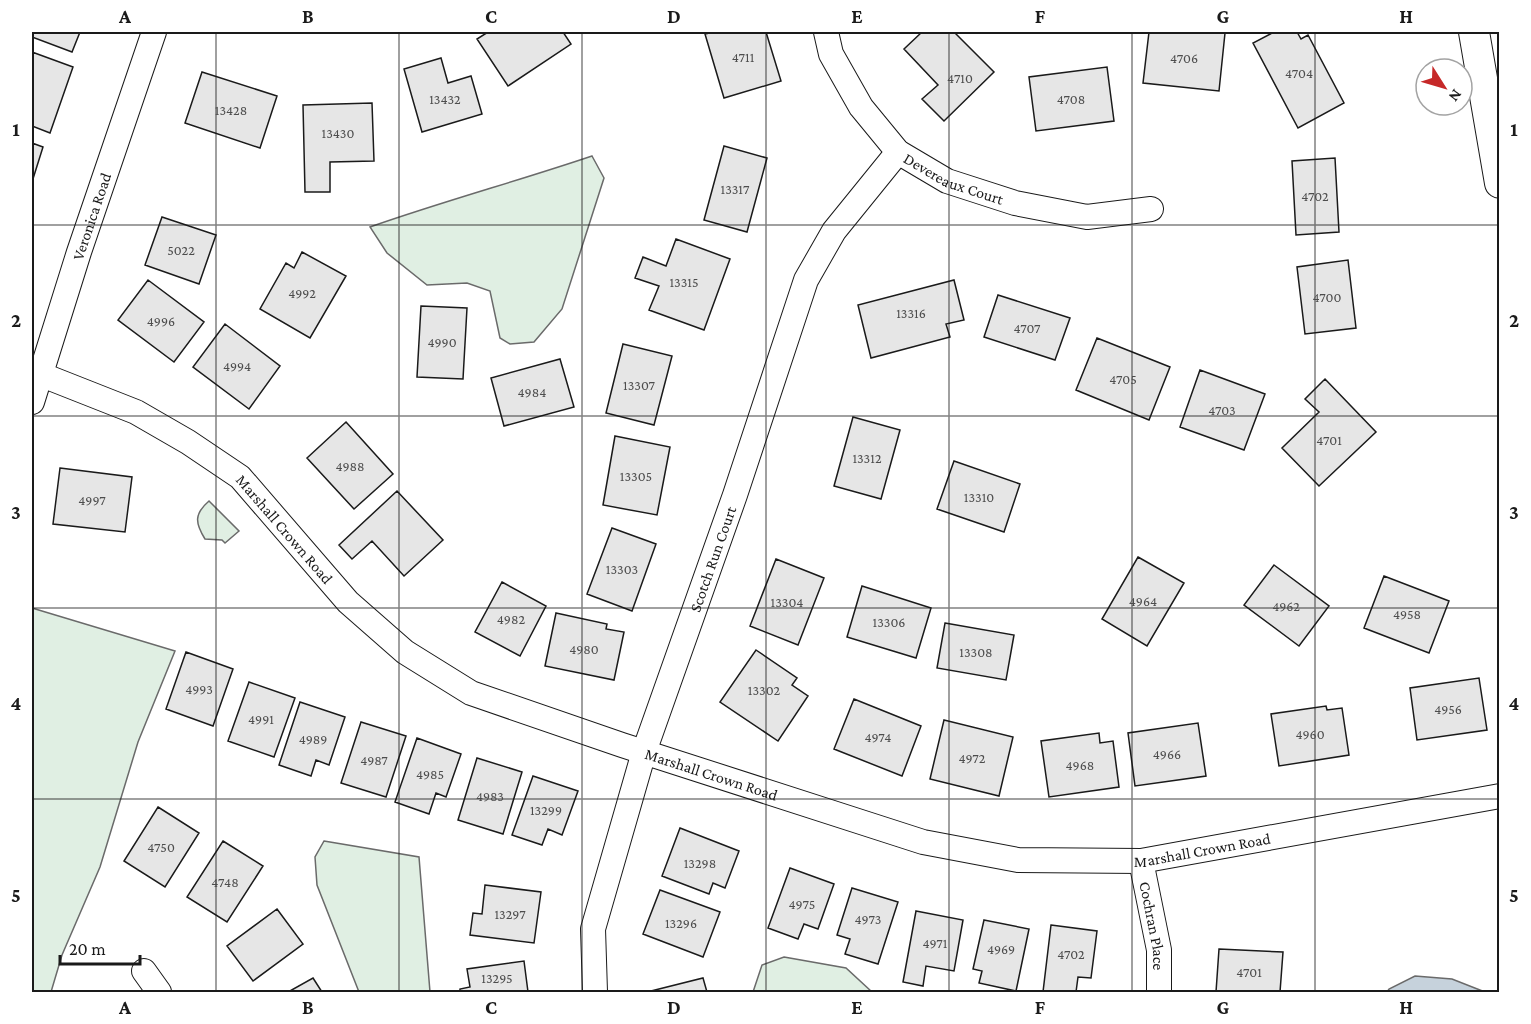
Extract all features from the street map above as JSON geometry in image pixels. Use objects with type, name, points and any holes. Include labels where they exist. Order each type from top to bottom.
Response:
[{"type":"street","name":"Veronica Road","points":[[32,402],[37,373],[154,32]]},
{"type":"street","name":"Devereaux Court","points":[[826,32],[831,54],[861,107],[898,152],[947,181],[1015,203],[1087,217],[1151,209]]},
{"type":"street","points":[[1474,32],[1500,183]]},
{"type":"street","name":"Scotch Run Court","points":[[595,993],[593,929],[644,752],[735,495],[806,280],[834,231],[898,152]]},
{"type":"street","name":"Marshall Crown Road","points":[[37,373],[136,412],[188,442],[240,477],[348,602],[405,652],[471,693],[644,752],[923,842],[1018,860],[1141,861],[1500,796]]},
{"type":"street","name":"Cochran Place","points":[[1141,861],[1159,950],[1159,993]]},
{"type":"street","points":[[144,971],[159,993]]},
{"type":"green space","points":[[592,156],[604,178],[562,309],[534,342],[510,344],[500,338],[490,291],[467,283],[427,285],[387,253],[370,227],[426,208]]},
{"type":"green space","points":[[209,501],[239,531],[225,543],[222,540],[205,539],[199,528],[199,515]]},
{"type":"green space","points":[[32,608],[175,651],[138,742],[100,867],[62,955],[51,992],[32,992]]},
{"type":"green space","points":[[324,841],[419,857],[430,992],[359,992],[317,885],[315,857]]},
{"type":"green space","points":[[784,957],[846,968],[872,992],[753,992],[762,965]]},
{"type":"shaded area","points":[[1415,976],[1452,979],[1485,992],[1387,992]]},
{"type":"building","points":[[32,32],[80,32],[72,52],[32,37]]},
{"type":"building","points":[[488,32],[563,32],[571,44],[508,86],[477,39]]},
{"type":"building","points":[[766,32],[781,81],[724,98],[705,34]]},
{"type":"building","points":[[922,32],[954,32],[994,72],[944,121],[922,99],[938,85],[904,49]]},
{"type":"building","points":[[1149,32],[1225,33],[1219,91],[1143,83]]},
{"type":"building","points":[[1274,32],[1297,32],[1301,39],[1308,35],[1344,103],[1298,128],[1253,43]]},
{"type":"building","points":[[32,52],[73,67],[50,133],[32,126]]},
{"type":"building","points":[[441,58],[448,83],[471,76],[482,114],[422,132],[404,69]]},
{"type":"building","points":[[1107,67],[1114,121],[1036,131],[1029,77]]},
{"type":"building","points":[[202,72],[277,96],[260,148],[185,123]]},
{"type":"building","points":[[372,103],[374,161],[330,162],[330,192],[305,192],[303,105]]},
{"type":"building","points":[[32,143],[43,147],[32,182]]},
{"type":"building","points":[[724,146],[767,158],[747,232],[704,220]]},
{"type":"building","points":[[1335,158],[1339,232],[1296,235],[1292,161]]},
{"type":"building","points":[[162,217],[216,235],[199,284],[145,265]]},
{"type":"building","points":[[676,239],[730,259],[704,330],[649,310],[659,286],[635,278],[643,257],[666,266]]},
{"type":"building","points":[[302,252],[346,276],[310,338],[260,309],[286,263],[294,268]]},
{"type":"building","points":[[1348,260],[1356,328],[1305,334],[1297,267]]},
{"type":"building","points":[[148,280],[204,322],[174,362],[118,320]]},
{"type":"building","points":[[954,280],[964,320],[946,324],[950,337],[871,358],[858,305]]},
{"type":"building","points":[[998,295],[1070,318],[1055,360],[984,337]]},
{"type":"building","points":[[421,306],[467,308],[463,379],[417,377]]},
{"type":"building","points":[[225,324],[280,366],[249,409],[193,367]]},
{"type":"building","points":[[1097,338],[1170,367],[1149,420],[1076,390]]},
{"type":"building","points":[[623,344],[672,356],[654,425],[606,413]]},
{"type":"building","points":[[560,359],[574,407],[504,426],[491,378]]},
{"type":"building","points":[[1200,370],[1265,394],[1244,450],[1180,427]]},
{"type":"building","points":[[1325,379],[1376,432],[1319,486],[1282,448],[1319,412],[1305,399]]},
{"type":"building","points":[[853,417],[900,430],[881,499],[834,486]]},
{"type":"building","points":[[346,422],[393,474],[354,509],[307,458]]},
{"type":"building","points":[[615,436],[670,447],[657,515],[603,505]]},
{"type":"building","points":[[954,461],[1020,484],[1004,532],[937,509]]},
{"type":"building","points":[[60,468],[132,477],[125,532],[53,524]]},
{"type":"building","points":[[397,491],[443,540],[404,576],[372,541],[352,559],[339,545]]},
{"type":"building","points":[[612,528],[656,544],[632,611],[587,594]]},
{"type":"building","points":[[1138,557],[1184,583],[1147,646],[1102,619]]},
{"type":"building","points":[[776,559],[824,578],[798,645],[750,626]]},
{"type":"building","points":[[1274,565],[1329,606],[1299,646],[1244,605]]},
{"type":"building","points":[[1384,576],[1449,601],[1429,653],[1364,628]]},
{"type":"building","points":[[502,582],[546,606],[520,656],[475,632]]},
{"type":"building","points":[[862,586],[931,608],[916,658],[847,637]]},
{"type":"building","points":[[556,613],[607,624],[606,629],[624,632],[614,680],[545,666]]},
{"type":"building","points":[[945,623],[1014,635],[1006,680],[937,668]]},
{"type":"building","points":[[756,650],[797,678],[792,685],[808,696],[778,741],[720,702]]},
{"type":"building","points":[[186,652],[233,669],[213,726],[166,709]]},
{"type":"building","points":[[1479,678],[1487,730],[1417,740],[1410,688]]},
{"type":"building","points":[[249,682],[295,698],[274,757],[228,741]]},
{"type":"building","points":[[854,699],[921,726],[902,776],[834,749]]},
{"type":"building","points":[[300,702],[345,717],[329,765],[316,760],[311,776],[279,765]]},
{"type":"building","points":[[1326,706],[1327,710],[1342,708],[1349,755],[1279,766],[1271,714]]},
{"type":"building","points":[[944,720],[1013,737],[999,796],[930,779]]},
{"type":"building","points":[[361,722],[406,736],[386,797],[341,783]]},
{"type":"building","points":[[1198,723],[1206,776],[1135,786],[1128,733]]},
{"type":"building","points":[[1099,733],[1100,743],[1113,741],[1119,787],[1049,797],[1041,741]]},
{"type":"building","points":[[417,738],[461,754],[446,797],[436,793],[429,814],[395,802]]},
{"type":"building","points":[[477,758],[522,772],[503,834],[458,820]]},
{"type":"building","points":[[533,776],[578,791],[562,835],[548,829],[542,845],[512,835]]},
{"type":"building","points":[[158,807],[199,833],[165,887],[124,861]]},
{"type":"building","points":[[680,828],[739,851],[725,888],[713,883],[709,894],[662,876]]},
{"type":"building","points":[[223,841],[263,866],[227,922],[187,897]]},
{"type":"building","points":[[790,868],[834,884],[818,929],[804,924],[798,939],[768,928]]},
{"type":"building","points":[[485,885],[541,892],[534,943],[470,935],[473,913],[482,914]]},
{"type":"building","points":[[852,888],[898,902],[878,964],[845,954],[850,939],[837,935]]},
{"type":"building","points":[[660,890],[720,912],[703,957],[643,934]]},
{"type":"building","points":[[277,909],[303,944],[253,981],[227,946]]},
{"type":"building","points":[[916,911],[963,920],[954,971],[926,966],[923,986],[903,982]]},
{"type":"building","points":[[984,920],[1029,929],[1016,991],[979,983],[982,971],[973,969]]},
{"type":"building","points":[[1051,925],[1097,931],[1091,978],[1078,977],[1076,992],[1043,992]]},
{"type":"building","points":[[1219,949],[1283,952],[1280,992],[1216,992]]},
{"type":"building","points":[[524,961],[528,992],[460,992],[460,989],[470,987],[467,969]]},
{"type":"building","points":[[313,978],[322,992],[288,992]]},
{"type":"building","points":[[703,978],[707,992],[647,992]]}]
